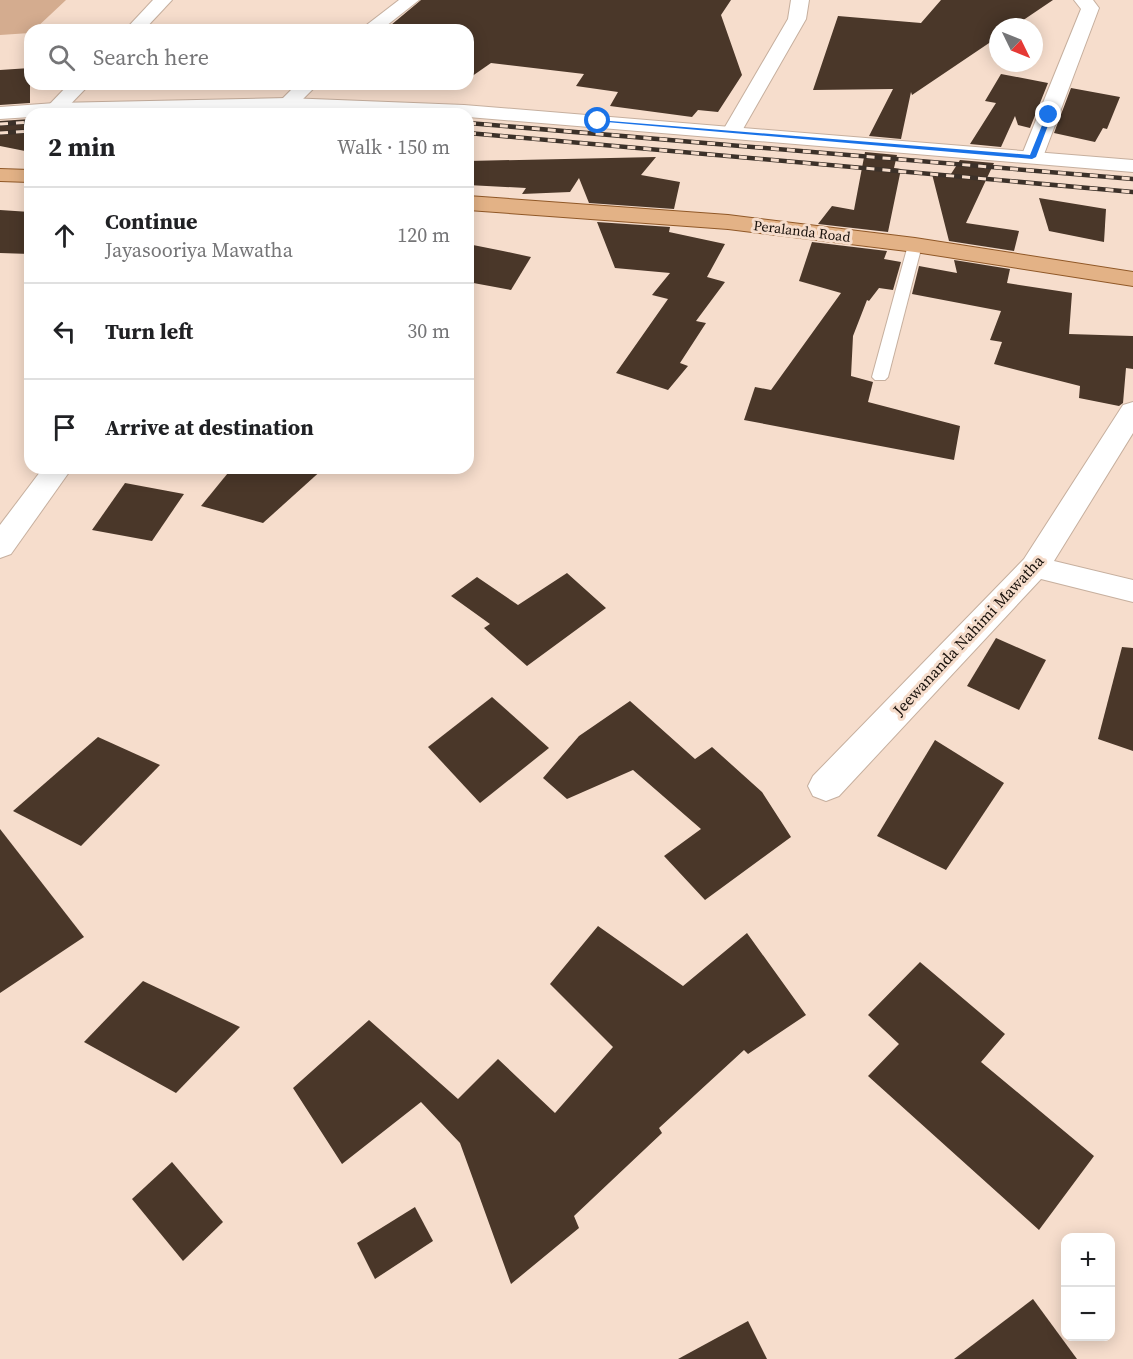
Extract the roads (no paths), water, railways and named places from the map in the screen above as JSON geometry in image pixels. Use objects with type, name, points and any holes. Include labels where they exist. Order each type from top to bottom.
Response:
[{"type":"main road","points":[[0,175],[24,176]]},
{"type":"main road","name":"Peralanda Road","points":[[474,203],[728,222],[915,245],[1133,279]]},
{"type":"street","points":[[140,24],[164,0]]},
{"type":"street","points":[[377,24],[410,0]]},
{"type":"street","points":[[732,132],[797,19],[800,0]]},
{"type":"street","points":[[1032,157],[1090,8],[1083,0]]},
{"type":"street","points":[[56,108],[74,90]]},
{"type":"street","points":[[287,104],[302,90]]},
{"type":"street","points":[[101,108],[287,104],[388,108]]},
{"type":"street","points":[[0,113],[24,111]]},
{"type":"street","points":[[474,112],[1133,166]]},
{"type":"street","name":"Jeewananda Nahimi Mawatha","points":[[826,786],[1035,567],[1133,411]]},
{"type":"street","points":[[0,547],[54,474]]},
{"type":"street","points":[[1035,567],[1133,591]]},
{"type":"lane","points":[[880,376],[915,245]]},
{"type":"railway","points":[[0,124],[24,122]]},
{"type":"railway","points":[[474,124],[1133,179]]},
{"type":"railway","points":[[0,133],[24,131]]},
{"type":"railway","points":[[474,134],[1133,192]]}]
